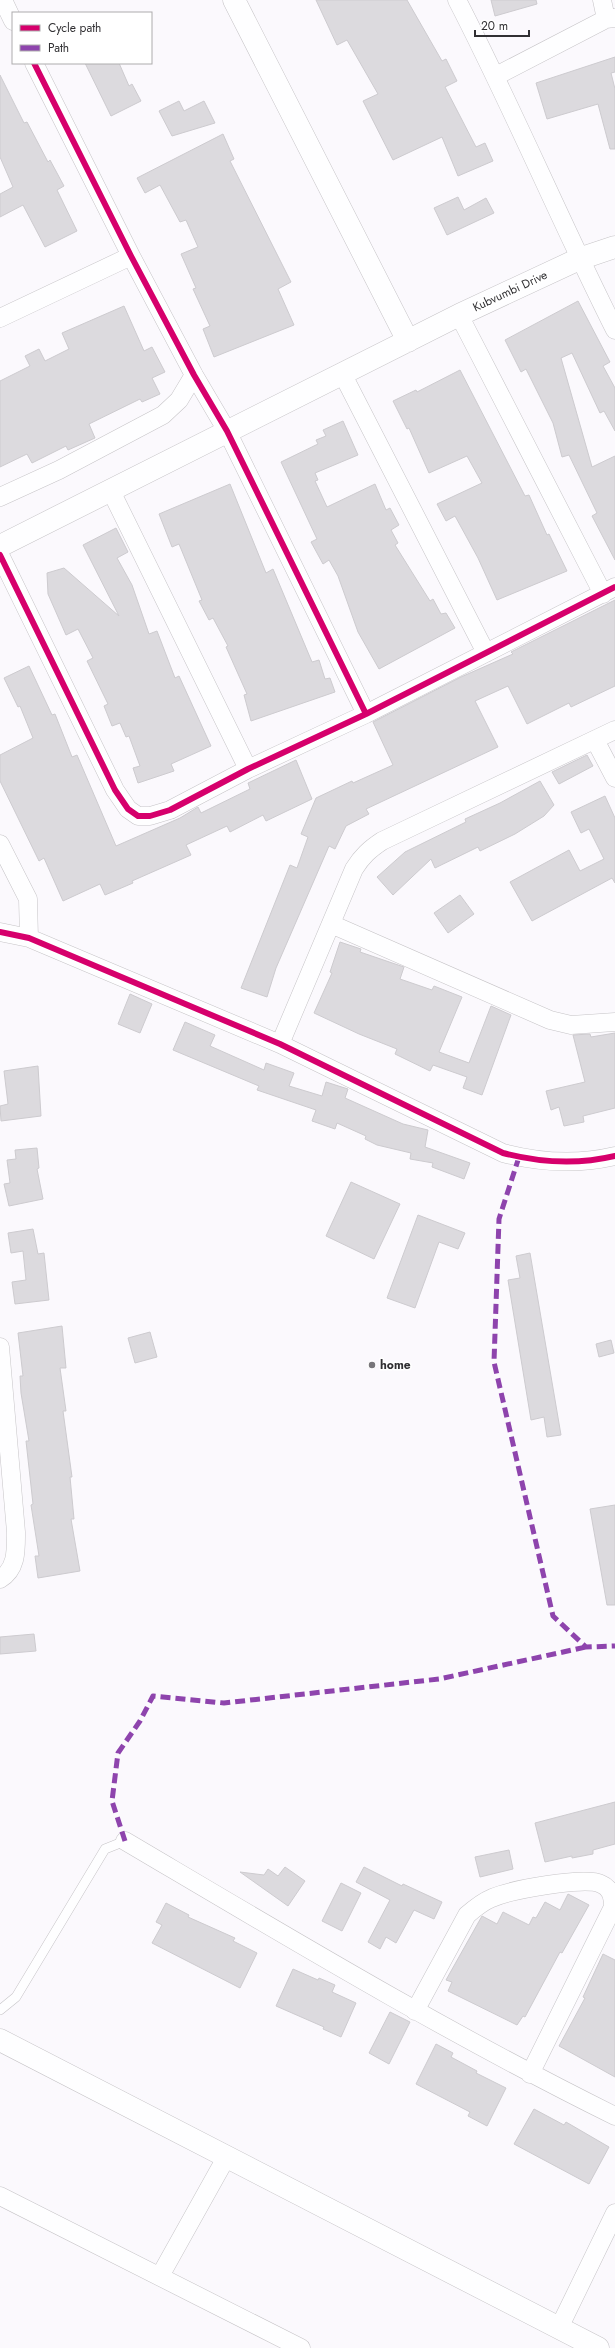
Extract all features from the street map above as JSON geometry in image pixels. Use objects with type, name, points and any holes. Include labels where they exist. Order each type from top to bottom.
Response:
[{"type":"street","points":[[3,0],[12,18]]},
{"type":"street","points":[[234,0],[408,341]]},
{"type":"street","points":[[457,0],[496,76],[579,259],[615,330]]},
{"type":"street","points":[[496,76],[611,18],[602,0]]},
{"type":"street","points":[[35,64],[131,256],[194,375],[227,431],[366,714]]},
{"type":"street","name":"Kubvumbi Drive","points":[[0,546],[227,431],[343,375],[459,315],[579,259],[615,247]]},
{"type":"street","points":[[0,318],[131,256]]},
{"type":"street","points":[[0,555],[115,790],[128,808],[138,816],[150,816],[170,810],[248,769],[366,714],[609,590],[459,315]]},
{"type":"street","points":[[0,497],[59,470],[163,414],[179,400],[194,375]]},
{"type":"street","points":[[343,375],[486,653]]},
{"type":"street","points":[[111,490],[248,769]]},
{"type":"street","points":[[280,1044],[354,869],[361,858],[369,850],[382,841],[615,730]]},
{"type":"street","points":[[595,740],[615,778]]},
{"type":"street","points":[[0,844],[28,899],[29,938]]},
{"type":"street","points":[[331,924],[550,1020],[571,1025],[615,1022]]},
{"type":"street","points":[[0,932],[29,938],[280,1044],[503,1154],[532,1160],[567,1163],[615,1156]]},
{"type":"street","points":[[0,1347],[16,1532],[16,1555],[12,1568],[7,1575],[0,1579]]},
{"type":"street","points":[[125,1841],[415,2011],[530,2074],[615,2116]]},
{"type":"street","points":[[415,2011],[467,1916],[476,1906],[492,1897],[521,1889],[586,1882],[601,1883],[608,1889],[613,1898],[613,1907],[530,2074]]},
{"type":"street","points":[[0,2040],[598,2348]]},
{"type":"street","points":[[160,2276],[227,2156]]},
{"type":"street","points":[[0,2196],[301,2348]]},
{"type":"street","points":[[559,2328],[615,2213]]},
{"type":"lane","points":[[0,2010],[16,1997],[105,1849],[125,1841]]},
{"type":"building","points":[[316,0],[407,0],[442,61],[446,59],[457,81],[445,87],[476,147],[485,143],[493,161],[458,176],[442,137],[393,160],[363,101],[378,94],[347,40],[337,45]]},
{"type":"building","points":[[491,0],[536,0],[537,4],[495,16]]},
{"type":"building","points":[[615,57],[615,72],[611,73],[615,89],[615,149],[610,149],[598,104],[547,119],[536,83]]},
{"type":"building","points":[[85,64],[119,64],[129,86],[132,84],[141,101],[111,116]]},
{"type":"building","points":[[0,75],[24,123],[27,122],[48,162],[50,160],[64,186],[57,190],[77,231],[45,247],[23,205],[0,217],[0,194],[13,187],[0,157]]},
{"type":"building","points":[[179,101],[184,111],[204,101],[215,123],[172,136],[159,111]]},
{"type":"building","points":[[223,134],[234,159],[230,161],[291,282],[278,289],[294,325],[214,357],[203,329],[210,326],[193,289],[196,288],[181,254],[198,247],[186,220],[180,222],[160,185],[145,193],[137,178]]},
{"type":"building","points":[[458,197],[464,210],[486,198],[494,213],[447,235],[434,208]]},
{"type":"building","points":[[578,301],[610,362],[603,366],[615,388],[615,431],[604,411],[600,413],[572,353],[561,358],[592,467],[615,456],[615,560],[592,516],[597,513],[569,455],[562,457],[553,423],[526,369],[521,372],[505,340]]},
{"type":"building","points":[[124,306],[144,351],[152,347],[165,372],[152,378],[160,394],[142,402],[140,399],[89,424],[95,438],[68,450],[66,446],[32,463],[27,454],[0,467],[0,381],[30,366],[25,356],[39,349],[45,361],[69,349],[62,333]]},
{"type":"building","points":[[460,370],[525,496],[529,495],[547,535],[549,534],[567,571],[497,600],[478,558],[455,516],[446,521],[437,504],[482,483],[467,456],[429,473],[409,428],[407,429],[393,401],[416,390],[417,392]]},
{"type":"building","points":[[343,421],[358,455],[315,473],[318,480],[315,481],[327,507],[375,484],[386,510],[390,508],[399,525],[391,530],[398,543],[395,545],[430,601],[433,599],[441,614],[446,613],[455,628],[379,669],[358,632],[338,576],[329,560],[323,564],[311,542],[317,539],[281,462],[318,444],[316,440],[326,436],[323,430]]},
{"type":"building","points":[[230,484],[266,573],[273,569],[312,662],[319,660],[325,679],[330,678],[335,692],[251,721],[244,695],[247,694],[226,647],[228,646],[213,618],[209,620],[199,601],[202,600],[179,544],[172,547],[159,514]]},
{"type":"building","points":[[116,528],[128,552],[117,558],[132,585],[149,634],[157,631],[175,678],[179,676],[211,746],[171,764],[174,771],[138,783],[133,768],[140,766],[129,736],[126,737],[120,723],[112,726],[104,706],[108,704],[87,661],[93,658],[78,629],[66,635],[48,594],[47,573],[64,568],[119,616],[83,545]]},
{"type":"building","points":[[615,600],[615,686],[571,707],[569,703],[527,724],[508,686],[475,701],[498,747],[366,809],[369,814],[346,826],[335,849],[329,846],[276,968],[267,997],[241,988],[290,865],[297,868],[308,837],[301,834],[316,798],[352,781],[353,783],[393,765],[373,722],[461,677],[513,654],[511,652]]},
{"type":"building","points":[[29,666],[52,715],[55,714],[72,757],[77,755],[116,846],[180,818],[198,807],[201,813],[250,789],[248,783],[296,760],[312,799],[266,821],[263,815],[230,832],[227,826],[186,845],[191,855],[132,881],[133,883],[105,895],[100,884],[63,901],[44,858],[39,861],[0,781],[0,755],[33,738],[20,706],[18,707],[4,678]]},
{"type":"building","points":[[587,755],[593,766],[559,784],[552,772]]},
{"type":"building","points":[[540,781],[554,805],[544,816],[515,834],[480,851],[478,847],[435,868],[431,859],[393,895],[377,877],[405,852],[466,822],[465,819],[500,803]]},
{"type":"building","points":[[605,796],[615,818],[615,883],[612,878],[532,921],[510,882],[569,850],[580,871],[604,859],[589,829],[581,833],[571,812]]},
{"type":"building","points":[[460,895],[474,914],[448,933],[434,913]]},
{"type":"building","points":[[340,942],[361,949],[360,952],[404,967],[400,979],[432,990],[434,986],[462,997],[439,1052],[469,1063],[491,1006],[511,1015],[482,1095],[463,1088],[467,1077],[433,1065],[430,1071],[395,1054],[397,1049],[359,1034],[314,1013],[332,973],[330,972]]},
{"type":"building","points":[[130,994],[152,1004],[140,1033],[118,1024]]},
{"type":"building","points":[[185,1022],[215,1035],[210,1046],[264,1070],[266,1063],[294,1073],[289,1086],[322,1096],[326,1082],[348,1089],[345,1098],[403,1124],[428,1130],[425,1147],[470,1163],[464,1179],[432,1167],[433,1163],[410,1159],[411,1153],[377,1145],[365,1139],[366,1136],[337,1123],[335,1129],[312,1121],[316,1110],[257,1090],[259,1086],[173,1050]]},
{"type":"building","points":[[615,1033],[615,1108],[583,1116],[584,1122],[564,1126],[559,1107],[551,1110],[546,1091],[585,1082],[573,1035],[590,1034],[591,1037]]},
{"type":"building","points":[[38,1066],[41,1116],[1,1121],[0,1106],[8,1104],[4,1071]]},
{"type":"building","points":[[37,1148],[39,1168],[37,1169],[43,1199],[9,1206],[4,1184],[10,1183],[7,1160],[16,1159],[15,1150]]},
{"type":"building","points":[[351,1182],[400,1204],[374,1259],[326,1236]]},
{"type":"building","points":[[418,1215],[465,1233],[458,1249],[439,1242],[415,1308],[387,1298]]},
{"type":"building","points":[[33,1229],[38,1254],[44,1253],[49,1300],[15,1304],[12,1282],[26,1280],[23,1251],[11,1253],[8,1233]]},
{"type":"building","points":[[530,1253],[561,1435],[547,1437],[544,1417],[531,1420],[508,1280],[520,1278],[516,1256]]},
{"type":"building","points":[[62,1326],[66,1368],[60,1368],[66,1411],[63,1411],[72,1477],[70,1477],[74,1519],[71,1519],[80,1571],[38,1578],[35,1556],[39,1556],[31,1505],[33,1504],[26,1441],[29,1441],[21,1393],[20,1376],[23,1376],[18,1333]]},
{"type":"building","points":[[150,1332],[157,1357],[135,1363],[128,1338]]},
{"type":"building","points":[[611,1340],[614,1353],[599,1357],[596,1344]]},
{"type":"building","points":[[615,1505],[615,1605],[607,1605],[590,1509]]},
{"type":"building","points":[[34,1634],[36,1651],[0,1654],[0,1637]]},
{"type":"building","points":[[615,1802],[615,1844],[593,1850],[593,1854],[572,1858],[572,1856],[545,1862],[535,1823]]},
{"type":"building","points":[[509,1850],[513,1869],[480,1877],[475,1857]]},
{"type":"building","points":[[285,1867],[305,1881],[288,1906],[240,1872],[264,1875],[268,1869],[278,1876]]},
{"type":"building","points":[[364,1867],[402,1886],[403,1884],[442,1902],[434,1919],[414,1910],[396,1943],[386,1937],[380,1949],[368,1942],[390,1900],[356,1882]]},
{"type":"building","points":[[341,1883],[361,1893],[342,1931],[322,1921]]},
{"type":"building","points":[[568,1894],[589,1905],[562,1953],[560,1952],[525,2017],[523,2016],[517,2025],[448,1991],[452,1982],[446,1980],[482,1916],[497,1924],[503,1912],[529,1925],[533,1917],[536,1918],[545,1902],[560,1910]]},
{"type":"building","points":[[166,1903],[189,1915],[188,1917],[235,1938],[233,1941],[257,1953],[240,1988],[152,1943],[162,1925],[156,1922]]},
{"type":"building","points":[[603,1954],[615,1960],[615,2077],[559,2046],[585,1998],[583,1997]]},
{"type":"building","points":[[293,1969],[318,1980],[319,1978],[335,1985],[332,1992],[356,2003],[341,2037],[323,2029],[324,2027],[276,2006]]},
{"type":"building","points":[[390,2012],[410,2022],[389,2064],[369,2053]]},
{"type":"building","points":[[436,2044],[453,2053],[451,2057],[477,2071],[476,2073],[506,2088],[487,2126],[468,2116],[470,2112],[416,2084]]},
{"type":"building","points":[[534,2109],[564,2125],[566,2122],[609,2147],[589,2184],[514,2144]]},
{"type":"marked path","points":[[519,1157],[499,1219],[494,1362],[553,1616],[586,1647],[615,1646]]},
{"type":"marked path","points":[[125,1841],[112,1801],[118,1753],[140,1721],[153,1696],[224,1703],[439,1679],[586,1647]]},
{"type":"cycle path","points":[[35,64],[131,256],[194,375],[227,431],[366,714]]},
{"type":"cycle path","points":[[0,555],[115,790],[128,809],[138,816],[150,816],[170,810],[248,769],[366,714],[615,587]]},
{"type":"cycle path","points":[[0,932],[29,938],[280,1044],[503,1153],[531,1159],[559,1162],[587,1161],[615,1156]]},
{"type":"place","name":"home","points":[[372,1365]]}]
